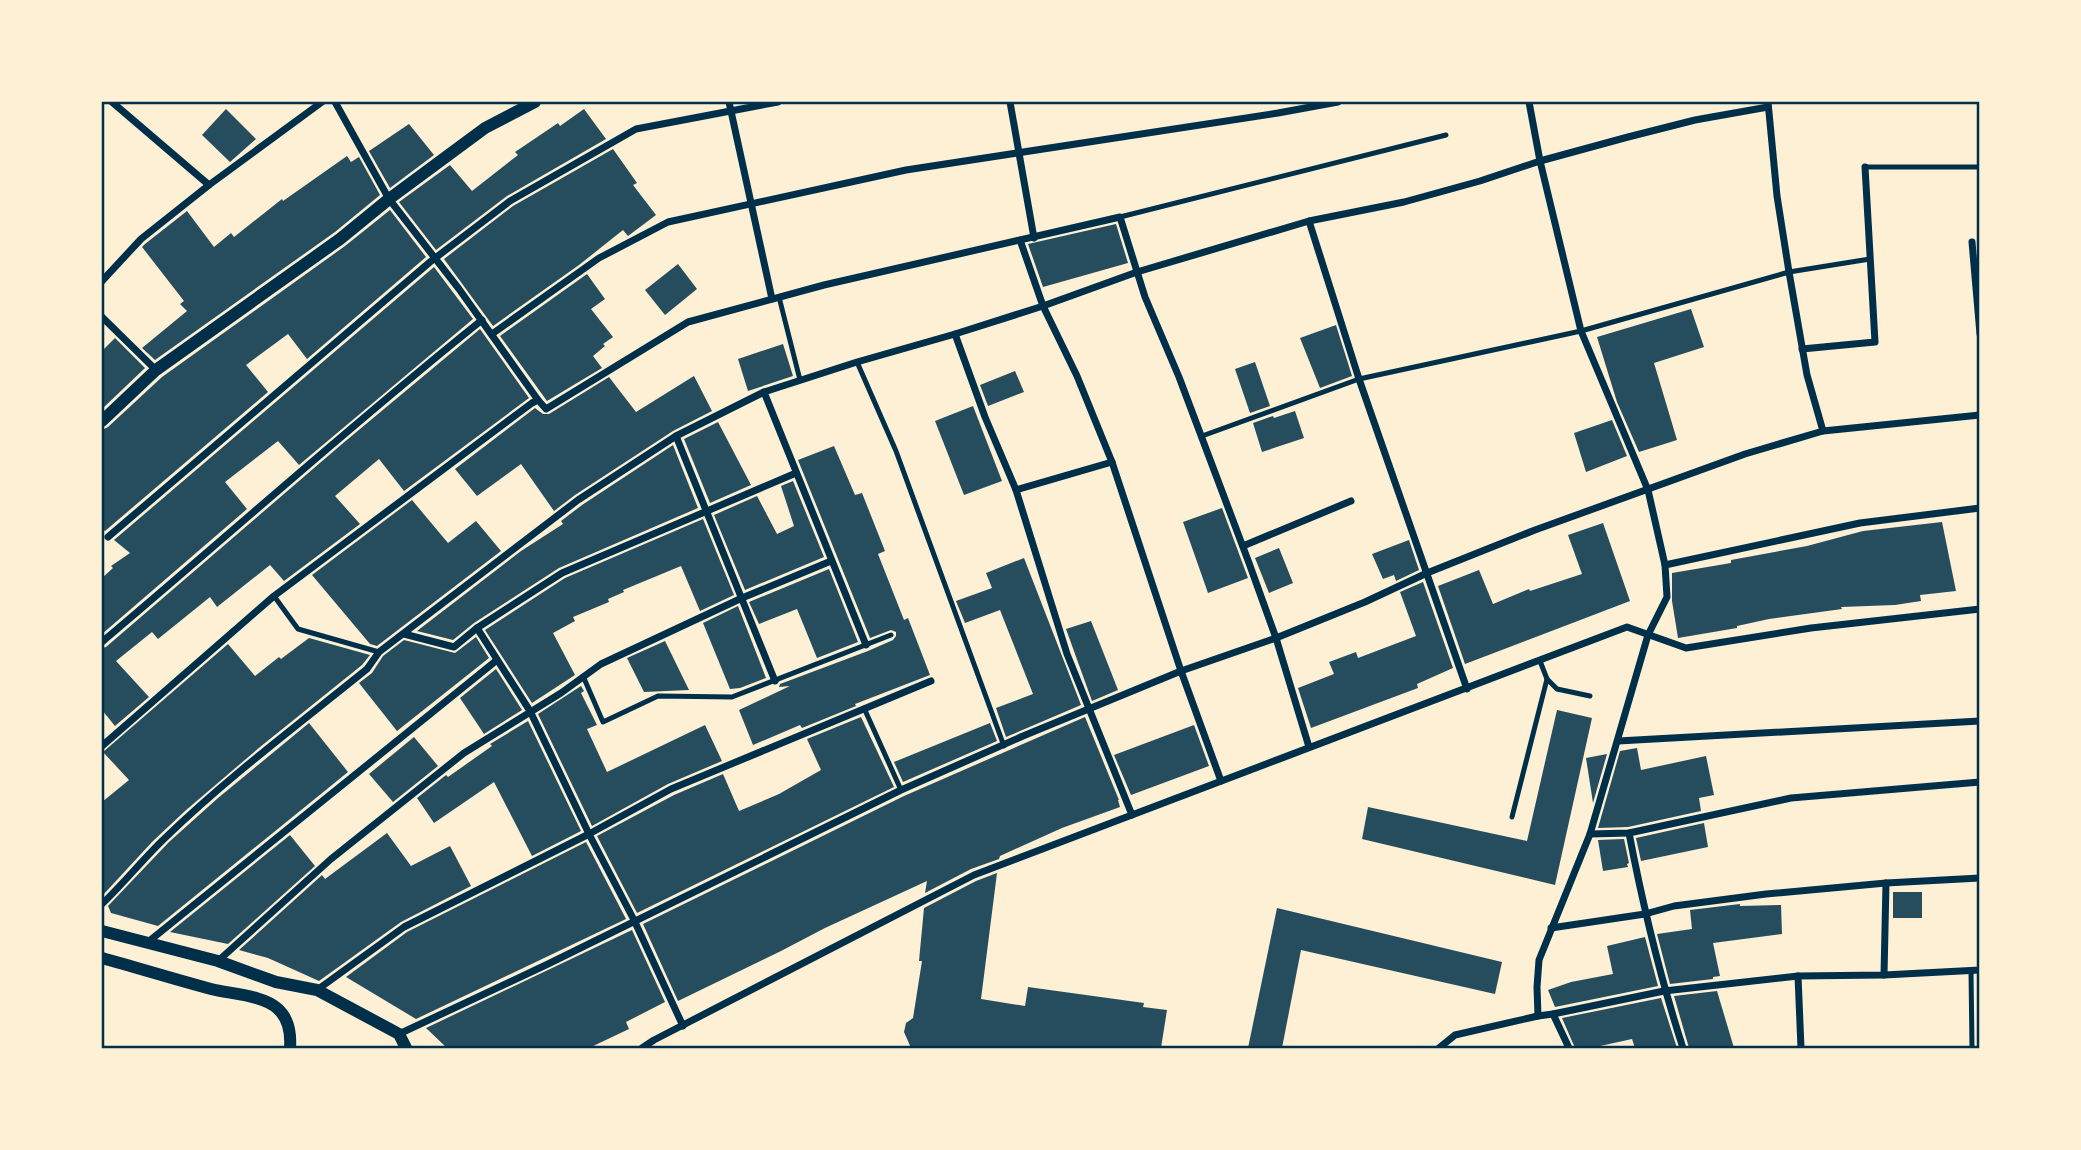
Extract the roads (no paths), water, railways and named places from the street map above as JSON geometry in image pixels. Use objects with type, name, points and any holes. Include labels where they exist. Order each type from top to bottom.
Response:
[{"type":"street","points":[[111,102],[209,185]]},
{"type":"street","points":[[102,281],[141,239],[322,102]]},
{"type":"street","points":[[335,102],[389,199],[436,258],[546,409],[688,321],[824,285],[1120,216],[1137,272],[1202,436],[1276,638],[1309,747]]},
{"type":"street","points":[[102,421],[156,370],[340,239],[485,128],[535,102]]},
{"type":"street","points":[[729,102],[776,298]]},
{"type":"street","points":[[108,537],[436,258],[510,201],[636,129],[778,102]]},
{"type":"street","points":[[1010,102],[1034,237]]},
{"type":"street","points":[[492,334],[599,258],[668,222],[906,170],[1338,102]]},
{"type":"street","points":[[1528,102],[1581,331],[1648,490],[1665,565],[1667,597],[1648,635],[1590,834],[1539,960],[1538,1016]]},
{"type":"street","points":[[102,904],[164,839],[237,773],[367,669],[379,652],[578,500],[676,436],[764,392],[1043,306],[1137,272],[1308,221],[1405,202],[1540,161],[1695,120],[1768,104],[1777,196],[1789,272],[1807,375],[1823,431]]},
{"type":"street","points":[[1802,349],[1875,342],[1865,167]]},
{"type":"street","points":[[1308,221],[1359,379],[1467,689]]},
{"type":"street","points":[[1020,240],[1043,306],[1077,376],[1112,462],[1181,671],[1221,780]]},
{"type":"street","points":[[1972,242],[1979,334]]},
{"type":"street","points":[[102,317],[156,370]]},
{"type":"street","points":[[102,642],[229,535],[328,446],[482,320]]},
{"type":"street","points":[[955,334],[985,417],[1016,490],[1067,654],[1132,815]]},
{"type":"street","points":[[764,392],[866,645]]},
{"type":"street","points":[[102,746],[274,596],[538,400]]},
{"type":"street","points":[[398,1034],[548,964],[901,790],[1181,671],[1276,638],[1535,530],[1745,454],[1823,431],[1979,415]]},
{"type":"street","points":[[676,436],[775,681]]},
{"type":"street","points":[[1016,490],[1112,462]]},
{"type":"street","points":[[404,634],[454,647],[477,628],[562,573],[796,473]]},
{"type":"street","points":[[1243,546],[1351,501]]},
{"type":"street","points":[[1665,565],[1860,523],[1979,508]]},
{"type":"street","points":[[218,961],[331,859],[464,753],[561,693],[601,664],[742,598],[831,561]]},
{"type":"street","points":[[642,1048],[974,875],[1627,627],[1686,648],[1811,628],[1979,609]]},
{"type":"street","points":[[477,628],[530,710],[683,1026]]},
{"type":"street","points":[[148,942],[497,660]]},
{"type":"street","points":[[317,990],[404,926],[589,834],[671,789],[931,681]]},
{"type":"street","points":[[1619,741],[1979,721]]},
{"type":"street","points":[[1590,834],[1629,833],[1791,798],[1979,782]]},
{"type":"street","points":[[1629,833],[1664,991],[1683,1048]]},
{"type":"street","points":[[1551,928],[1645,914],[1674,906],[1753,896],[1886,883],[1979,878]]},
{"type":"street","points":[[1884,975],[1886,883]]},
{"type":"street","points":[[102,931],[218,961],[276,982],[317,990],[398,1034],[405,1048]]},
{"type":"street","points":[[102,958],[215,990],[268,1001],[288,1023],[290,1048]]},
{"type":"street","points":[[1439,1048],[1455,1035],[1664,991],[1798,976],[1975,971]]},
{"type":"street","points":[[1798,976],[1801,1048]]},
{"type":"street","points":[[268,1001],[276,982]]},
{"type":"street","points":[[1553,1014],[1569,1048]]},
{"type":"lane","points":[[1120,216],[1446,135]]},
{"type":"lane","points":[[1865,167],[1979,167]]},
{"type":"lane","points":[[1202,436],[1359,379],[1581,331],[1789,272],[1870,260]]},
{"type":"lane","points":[[776,298],[800,380]]},
{"type":"lane","points":[[858,362],[896,451],[1004,746]]},
{"type":"lane","points":[[274,596],[299,629],[379,652]]},
{"type":"lane","points":[[583,677],[604,722],[658,696],[732,696],[891,635]]},
{"type":"lane","points":[[1540,661],[1547,679],[1557,689],[1590,696]]},
{"type":"lane","points":[[1512,817],[1547,679]]},
{"type":"lane","points":[[864,708],[901,790]]},
{"type":"lane","points":[[1972,1048],[1975,971]]}]
